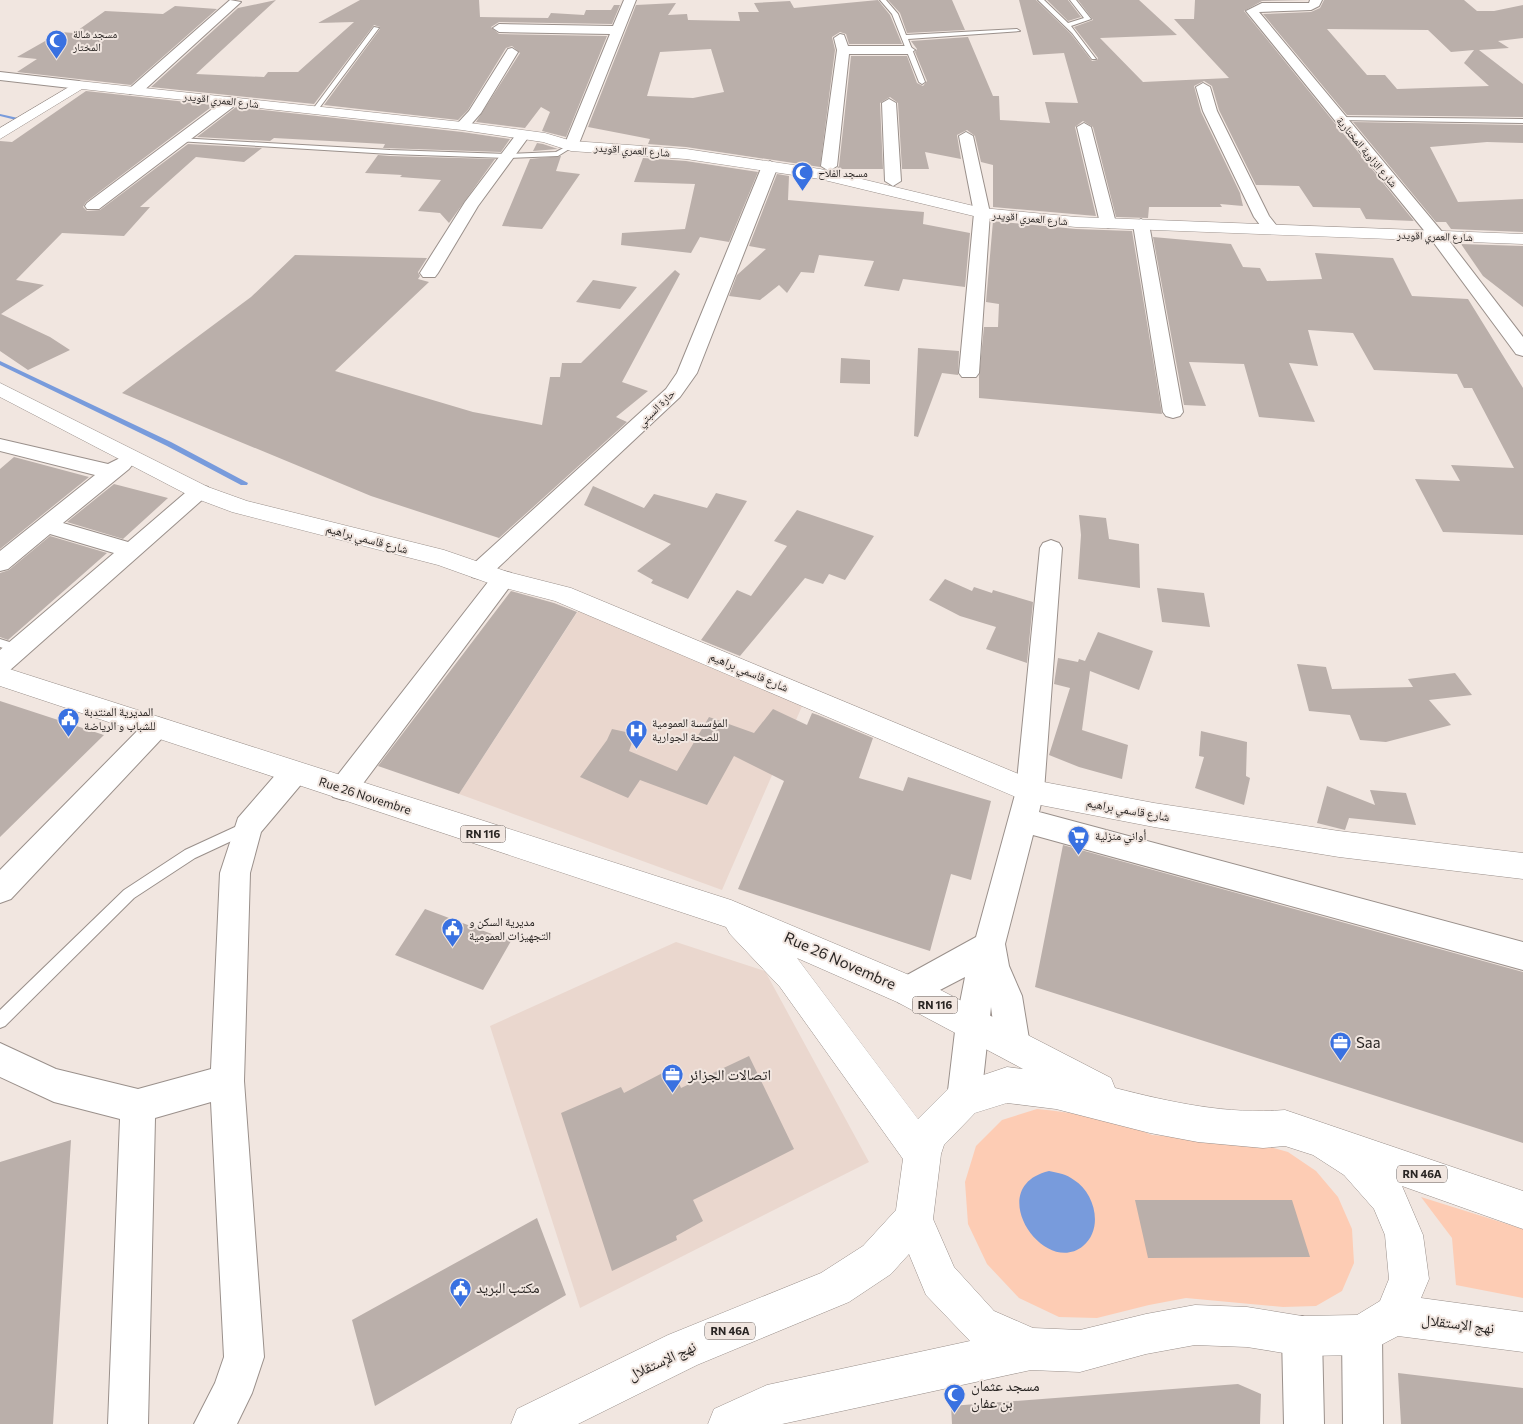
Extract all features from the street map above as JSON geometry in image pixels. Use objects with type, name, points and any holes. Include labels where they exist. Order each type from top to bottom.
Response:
[{"type":"street","points":[[574,141],[630,0]]},
{"type":"street","name":"شارع الزاوية المختارية","points":[[1316,0],[1315,4],[1306,7],[1259,4],[1252,11],[1432,230],[1523,350]]},
{"type":"street","points":[[135,91],[235,2]]},
{"type":"street","points":[[499,28],[619,30]]},
{"type":"street","points":[[829,166],[841,44],[909,50]]},
{"type":"street","points":[[462,126],[474,113],[512,52]]},
{"type":"street","points":[[0,76],[79,85]]},
{"type":"street","points":[[0,134],[79,85]]},
{"type":"street","name":"شارع العمري اقويدر","points":[[79,85],[462,126],[545,138],[686,154],[820,174],[981,207],[1107,217],[1432,230],[1523,239]]},
{"type":"street","points":[[1203,87],[1210,111],[1267,223]]},
{"type":"street","points":[[93,206],[232,101]]},
{"type":"street","points":[[889,103],[893,181]]},
{"type":"street","points":[[1084,127],[1107,217]]},
{"type":"street","points":[[428,273],[471,205],[523,135]]},
{"type":"street","points":[[966,136],[981,207],[970,373]]},
{"type":"street","name":"شارع العمري اقويدر","points":[[574,141],[690,145],[829,166],[893,181],[981,207]]},
{"type":"street","name":"حارة السبتي","points":[[343,789],[491,575],[673,393],[687,373],[770,166]]},
{"type":"street","name":"شارع العمري اقويدر","points":[[1107,217],[1141,224],[1267,223]]},
{"type":"street","points":[[1141,224],[1173,412]]},
{"type":"street","name":"شارع العمري اقويدر","points":[[1432,230],[1523,227]]},
{"type":"street","name":"شارع قاسمي براهيم","points":[[0,389],[200,492],[240,507],[444,558],[491,575],[562,594],[1030,792],[1154,815],[1339,844],[1523,866]]},
{"type":"street","points":[[3,449],[112,472]]},
{"type":"street","points":[[0,563],[44,525],[130,457]]},
{"type":"street","points":[[0,664],[9,646],[132,550],[200,492]]},
{"type":"street","points":[[44,525],[132,550]]},
{"type":"street","points":[[964,1100],[972,1023],[982,973],[1030,792],[1051,548]]},
{"type":"street","name":"Rue 26 Novembre","points":[[0,676],[731,914],[909,991],[1132,1110]]},
{"type":"street","points":[[0,890],[163,729]]},
{"type":"street","points":[[214,1424],[232,1393],[244,1357],[227,1081],[235,873],[248,826],[294,773]]},
{"type":"street","points":[[1022,820],[1523,956]]},
{"type":"street","name":"Rue 26 Novembre","points":[[731,914],[792,976],[922,1154]]},
{"type":"street","points":[[909,991],[965,962],[990,945]]},
{"type":"street","points":[[990,945],[993,966],[1006,996],[1013,1045]]},
{"type":"street","points":[[0,1060],[54,1085],[138,1106],[227,1081]]},
{"type":"street","points":[[1031,1349],[980,1324],[940,1282],[914,1219],[922,1154],[931,1132],[964,1100],[1007,1085],[1056,1091],[1198,1124],[1263,1130],[1285,1128],[1322,1139],[1357,1162],[1387,1196],[1404,1235],[1409,1279],[1378,1325],[1363,1424]]},
{"type":"street","points":[[128,1424],[138,1106]]},
{"type":"street","name":"RN 46A","points":[[1322,1139],[1523,1210]]},
{"type":"street","name":"نهج الإستقلال","points":[[532,1424],[682,1350],[836,1288],[877,1260],[914,1219]]},
{"type":"street","name":"نهج الإستقلال","points":[[1031,1349],[1080,1350],[1146,1334],[1195,1325],[1247,1328],[1302,1336],[1378,1325],[1523,1332]]},
{"type":"street","points":[[1302,1336],[1304,1424]]},
{"type":"street","points":[[729,1424],[766,1406],[1031,1349]]},
{"type":"lane","points":[[883,0],[895,14],[922,82]]},
{"type":"lane","points":[[1041,0],[1067,24],[1094,58]]},
{"type":"lane","points":[[1067,24],[1088,19],[1073,0]]},
{"type":"lane","points":[[315,110],[376,28]]},
{"type":"lane","points":[[905,37],[1017,31]]},
{"type":"lane","points":[[1339,118],[1523,121]]},
{"type":"lane","points":[[180,140],[390,152],[507,156],[558,154],[574,141]]},
{"type":"lane","points":[[0,1021],[129,894],[190,854],[248,826]]},
{"type":"shaded area","name":"المؤسسة العمومية للصحة الجوارية","points":[[580,608],[803,704],[722,890],[459,794]]},
{"type":"shaded area","name":"اتصالات الجزائر","points":[[676,942],[765,971],[869,1162],[580,1308],[490,1026]]},
{"type":"shaded area","points":[[1037,1109],[1096,1118],[1138,1129],[1152,1135],[1259,1144],[1288,1152],[1316,1171],[1338,1197],[1352,1229],[1354,1263],[1342,1291],[1316,1306],[1283,1307],[1186,1298],[1097,1318],[1059,1317],[1019,1298],[987,1264],[968,1224],[965,1182],[976,1146],[1002,1120]]},
{"type":"shaded area","points":[[1421,1197],[1523,1229],[1523,1298],[1456,1285],[1452,1238]]},
{"type":"water","points":[[1049,1171],[1068,1176],[1074,1180],[1087,1193],[1092,1202],[1095,1221],[1090,1239],[1083,1246],[1068,1253],[1052,1250],[1037,1241],[1026,1226],[1020,1210],[1021,1194],[1030,1180]]},
{"type":"building","points":[[276,0],[196,74],[264,77],[268,72],[298,72],[354,22],[318,23],[360,0],[479,0],[480,17],[548,18],[551,13],[584,15],[586,10],[611,10],[614,5],[620,5],[612,24],[499,22],[491,27],[499,34],[607,36],[566,137],[542,131],[550,112],[541,107],[525,128],[476,122],[520,53],[512,46],[506,48],[468,110],[458,120],[324,105],[380,29],[380,27],[374,25],[314,104],[151,87],[238,8]]},
{"type":"building","points":[[878,0],[890,15],[902,44],[849,44],[846,34],[840,32],[832,37],[835,50],[820,167],[686,147],[648,144],[650,139],[588,127],[636,5],[676,3],[668,15],[687,14],[688,20],[740,21],[738,12],[759,12],[754,3],[790,1],[794,8]],"holes":[[[711,49],[724,92],[693,98],[647,96],[660,52]]]},
{"type":"building","points":[[888,0],[952,0],[965,30],[907,33],[900,13]]},
{"type":"building","points":[[1019,0],[1036,0],[1071,34],[1092,61],[1098,58],[1074,27],[1093,20],[1078,0],[1139,0],[1177,35],[1100,38],[1143,82],[1229,78],[1174,19],[1194,19],[1195,0],[1308,0],[1262,1],[1244,11],[1414,221],[1366,219],[1360,208],[1313,207],[1299,186],[1256,185],[1219,110],[1212,86],[1204,81],[1194,86],[1201,112],[1240,193],[1243,206],[1220,204],[1222,207],[1149,207],[1148,218],[1116,217],[1093,127],[1083,121],[1075,127],[1096,216],[993,207],[993,165],[981,162],[975,136],[967,130],[957,135],[961,159],[925,152],[929,169],[902,169],[898,103],[890,97],[880,103],[883,169],[836,169],[839,166],[851,56],[907,56],[917,83],[923,86],[927,81],[915,52],[917,49],[911,41],[968,37],[993,96],[999,96],[1000,120],[1050,123],[1045,102],[1078,103],[1064,53],[1033,55]]},
{"type":"building","points":[[1047,0],[1068,0],[1081,17],[1068,21]]},
{"type":"building","points":[[1324,0],[1464,0],[1477,11],[1494,11],[1523,5],[1523,38],[1498,41],[1509,48],[1479,50],[1523,84],[1523,117],[1347,115],[1263,14],[1311,12],[1320,8]],"holes":[[[1327,29],[1428,30],[1451,52],[1474,50],[1464,63],[1489,86],[1397,89],[1385,75],[1367,75]]]},
{"type":"building","points":[[175,6],[217,9],[131,85],[17,72],[37,59],[17,57],[61,32],[74,33],[105,11],[163,14]]},
{"type":"building","points":[[86,91],[214,105],[86,202],[83,207],[87,211],[100,210],[188,144],[262,148],[244,162],[196,157],[140,207],[150,207],[124,236],[62,233],[16,280],[44,285],[1,314],[50,337],[70,350],[28,370],[0,351],[0,141],[12,142]]},
{"type":"building","points":[[236,107],[510,139],[501,152],[383,148],[385,144],[274,138],[270,141],[197,137]]},
{"type":"building","points":[[1353,122],[1523,125],[1523,143],[1487,142],[1430,147],[1458,202],[1523,199],[1523,232],[1451,229],[1446,222],[1436,222]]},
{"type":"building","points":[[537,143],[543,144],[558,149],[533,151]]},
{"type":"building","points":[[378,155],[495,159],[449,223],[440,213],[418,211],[441,180],[365,173]]},
{"type":"building","points":[[561,156],[556,171],[580,174],[542,229],[502,226],[530,159]]},
{"type":"building","points":[[643,158],[686,161],[758,172],[729,242],[700,237],[691,253],[621,245],[622,233],[685,229],[695,184],[634,182]]},
{"type":"building","points":[[777,174],[789,176],[788,200],[924,212],[923,224],[970,233],[965,287],[903,279],[899,291],[864,286],[874,261],[819,255],[814,273],[801,272],[787,293],[779,285],[760,300],[729,296],[737,275],[766,249],[749,246]]},
{"type":"building","points":[[993,221],[1076,229],[1132,231],[1162,414],[979,398],[979,376],[984,327],[998,327],[999,304],[986,302]]},
{"type":"building","points":[[1153,237],[1231,244],[1243,267],[1260,268],[1267,281],[1322,279],[1315,253],[1393,258],[1412,296],[1468,299],[1523,388],[1523,535],[1443,532],[1415,479],[1460,481],[1451,465],[1514,468],[1472,388],[1464,388],[1457,374],[1374,370],[1353,333],[1308,330],[1318,366],[1289,363],[1315,422],[1259,417],[1244,364],[1189,362],[1206,406],[1184,405]]},
{"type":"building","points":[[1461,244],[1523,246],[1523,307],[1483,276]]},
{"type":"building","points":[[295,255],[427,258],[418,272],[420,276],[418,279],[429,282],[335,371],[473,412],[542,425],[550,377],[560,377],[562,363],[581,363],[675,270],[680,274],[622,382],[648,391],[616,417],[627,422],[499,538],[371,496],[122,393],[251,297]]},
{"type":"building","points":[[593,280],[637,287],[620,309],[576,302]]},
{"type":"building","points":[[918,348],[959,351],[958,375],[942,373],[918,437],[914,436]]},
{"type":"building","points":[[841,358],[870,360],[870,384],[840,383]]},
{"type":"building","points":[[14,457],[89,477],[0,549],[0,469]]},
{"type":"building","points":[[114,484],[168,498],[123,539],[67,522]]},
{"type":"building","points":[[593,486],[644,508],[654,494],[707,508],[716,493],[747,501],[688,599],[651,583],[653,580],[637,571],[671,544],[584,505]]},
{"type":"building","points":[[797,510],[874,536],[845,580],[829,574],[823,584],[805,578],[740,656],[701,640],[737,590],[751,596],[787,546],[774,541]]},
{"type":"building","points":[[1079,515],[1106,518],[1109,539],[1139,544],[1140,588],[1078,579],[1081,535]]},
{"type":"building","points":[[50,536],[107,553],[8,640],[0,637],[0,573],[9,570]]},
{"type":"building","points":[[945,579],[972,591],[974,587],[992,593],[993,590],[1033,602],[1027,663],[986,649],[996,627],[960,616],[929,600]]},
{"type":"building","points":[[1157,588],[1204,593],[1210,627],[1162,622]]},
{"type":"building","points":[[511,591],[554,603],[577,612],[459,794],[378,766]]},
{"type":"building","points":[[1098,632],[1153,651],[1139,690],[1090,671],[1082,730],[1128,745],[1122,779],[1079,767],[1049,755],[1070,688],[1054,684],[1058,658],[1078,662],[1079,659],[1085,661]]},
{"type":"building","points":[[1297,664],[1326,667],[1332,689],[1413,687],[1408,679],[1455,673],[1472,695],[1429,700],[1451,725],[1386,742],[1360,740],[1350,715],[1309,711]]},
{"type":"building","points":[[0,701],[104,735],[0,837]]},
{"type":"building","points":[[773,709],[807,725],[812,713],[873,738],[859,778],[903,791],[908,777],[991,801],[971,880],[951,874],[930,951],[738,889],[784,781],[734,756],[707,805],[640,780],[628,798],[580,777],[607,740],[612,729],[635,734],[629,751],[677,771],[709,717],[754,733]]},
{"type":"building","points":[[1201,731],[1247,742],[1246,776],[1250,778],[1244,805],[1195,788],[1204,757],[1199,756]]},
{"type":"building","points":[[1327,786],[1375,805],[1370,790],[1406,793],[1416,825],[1349,818],[1345,830],[1317,823]]},
{"type":"building","points":[[1063,845],[1523,972],[1523,1143],[1035,987]]},
{"type":"building","name":"مديرية السكن و التجهيزات العمومية","points":[[425,909],[511,941],[483,990],[395,955]]},
{"type":"building","points":[[749,1056],[794,1149],[693,1200],[703,1221],[676,1236],[677,1240],[612,1271],[561,1113],[621,1087],[624,1093],[672,1068],[681,1088]]},
{"type":"building","points":[[71,1140],[53,1424],[0,1424],[0,1162]]},
{"type":"building","points":[[1135,1200],[1292,1200],[1310,1257],[1148,1258]]},
{"type":"building","name":"مكتب البريد","points":[[537,1218],[566,1295],[375,1406],[352,1320]]},
{"type":"building","points":[[1398,1373],[1523,1388],[1523,1424],[1401,1424]]},
{"type":"building","points":[[1238,1384],[1261,1394],[1260,1424],[952,1424],[951,1406]]},
{"type":"waterway","points":[[0,115],[16,119]]},
{"type":"waterway","points":[[0,363],[169,444],[244,483]]},
{"type":"place","name":"مسجد شالة المختار","points":[[57,59]]},
{"type":"place","name":"مسجد الفلاح","points":[[802,192]]},
{"type":"place","name":"المديرية المنتدبة للشباب و الرياضة","points":[[68,738]]},
{"type":"place","name":"المؤسسة العمومية للصحة الجوارية","points":[[636,749]]},
{"type":"place","name":"أواني منزلية","points":[[1079,855]]},
{"type":"place","name":"مديرية السكن و التجهيزات العمومية","points":[[453,948]]},
{"type":"place","name":"Saa","points":[[1340,1062]]},
{"type":"place","name":"اتصالات الجزائر","points":[[672,1094]]},
{"type":"place","name":"مكتب البريد","points":[[460,1307]]},
{"type":"place","name":"مسجد عثمان بن عفان","points":[[955,1414]]}]
